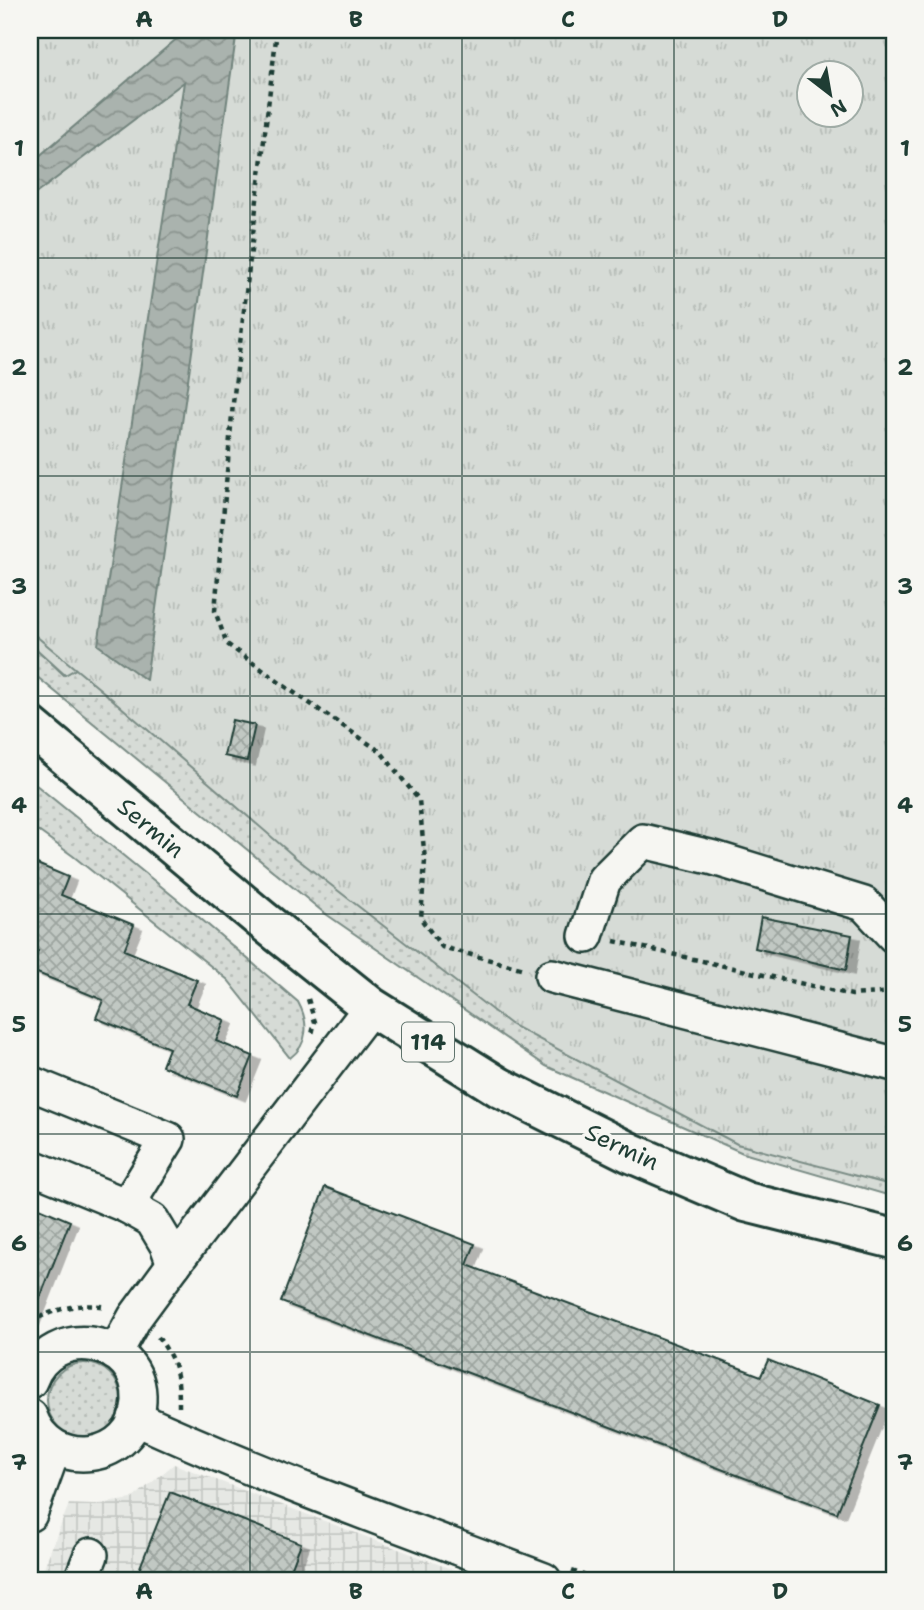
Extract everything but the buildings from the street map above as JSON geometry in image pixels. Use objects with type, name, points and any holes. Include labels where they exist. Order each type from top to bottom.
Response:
[{"type":"main road","name":"Sermin","points":[[30,726],[371,1007],[499,1087],[631,1153],[746,1202],[894,1239]]},
{"type":"street","points":[[586,936],[604,880],[643,841],[714,858],[864,904],[894,936]]},
{"type":"street","points":[[552,976],[894,1064]]},
{"type":"street","points":[[115,1353],[135,1317],[174,1264],[371,1007]]},
{"type":"street","points":[[30,1083],[168,1139],[127,1206]]},
{"type":"street","points":[[30,1166],[127,1206],[152,1220],[167,1245],[174,1264]]},
{"type":"street","points":[[30,1379],[39,1363],[51,1352],[67,1345],[100,1345],[115,1353],[134,1375],[139,1396],[135,1418],[122,1438],[102,1451],[86,1455],[70,1454],[54,1448],[42,1438],[30,1416]]},
{"type":"street","points":[[135,1418],[176,1437],[544,1580]]},
{"type":"street","points":[[30,1514],[54,1448]]},
{"type":"path","points":[[277,30],[233,403],[215,611],[227,644],[381,752],[419,800],[425,860],[421,919],[442,947],[552,976]]},
{"type":"path","points":[[586,936],[852,995],[894,992]]},
{"type":"path","points":[[305,993],[315,1022],[312,1035]]},
{"type":"path","points":[[30,1322],[50,1311],[89,1304],[111,1307]]},
{"type":"shaded area","points":[[174,1464],[480,1580],[39,1580],[69,1504],[93,1505],[132,1499]]},
{"type":"green space","points":[[30,30],[894,30],[894,1186],[737,1144],[510,1024],[296,858],[30,631]]},
{"type":"green space","points":[[30,591],[86,663],[65,675],[30,643]]},
{"type":"green space","points":[[30,643],[64,675],[81,666],[894,1070],[894,1197],[743,1153],[546,1066],[323,912],[30,671]]},
{"type":"green space","points":[[30,780],[194,913],[298,1002],[304,1017],[304,1039],[290,1058],[228,980],[30,825]]},
{"type":"green space","points":[[77,1363],[91,1363],[105,1369],[115,1379],[121,1400],[119,1414],[105,1431],[91,1437],[77,1437],[63,1431],[53,1421],[47,1407],[47,1393],[53,1379],[63,1369]]},
{"type":"water","points":[[187,30],[237,30],[146,680],[98,645],[184,82],[30,198],[30,164]]}]
